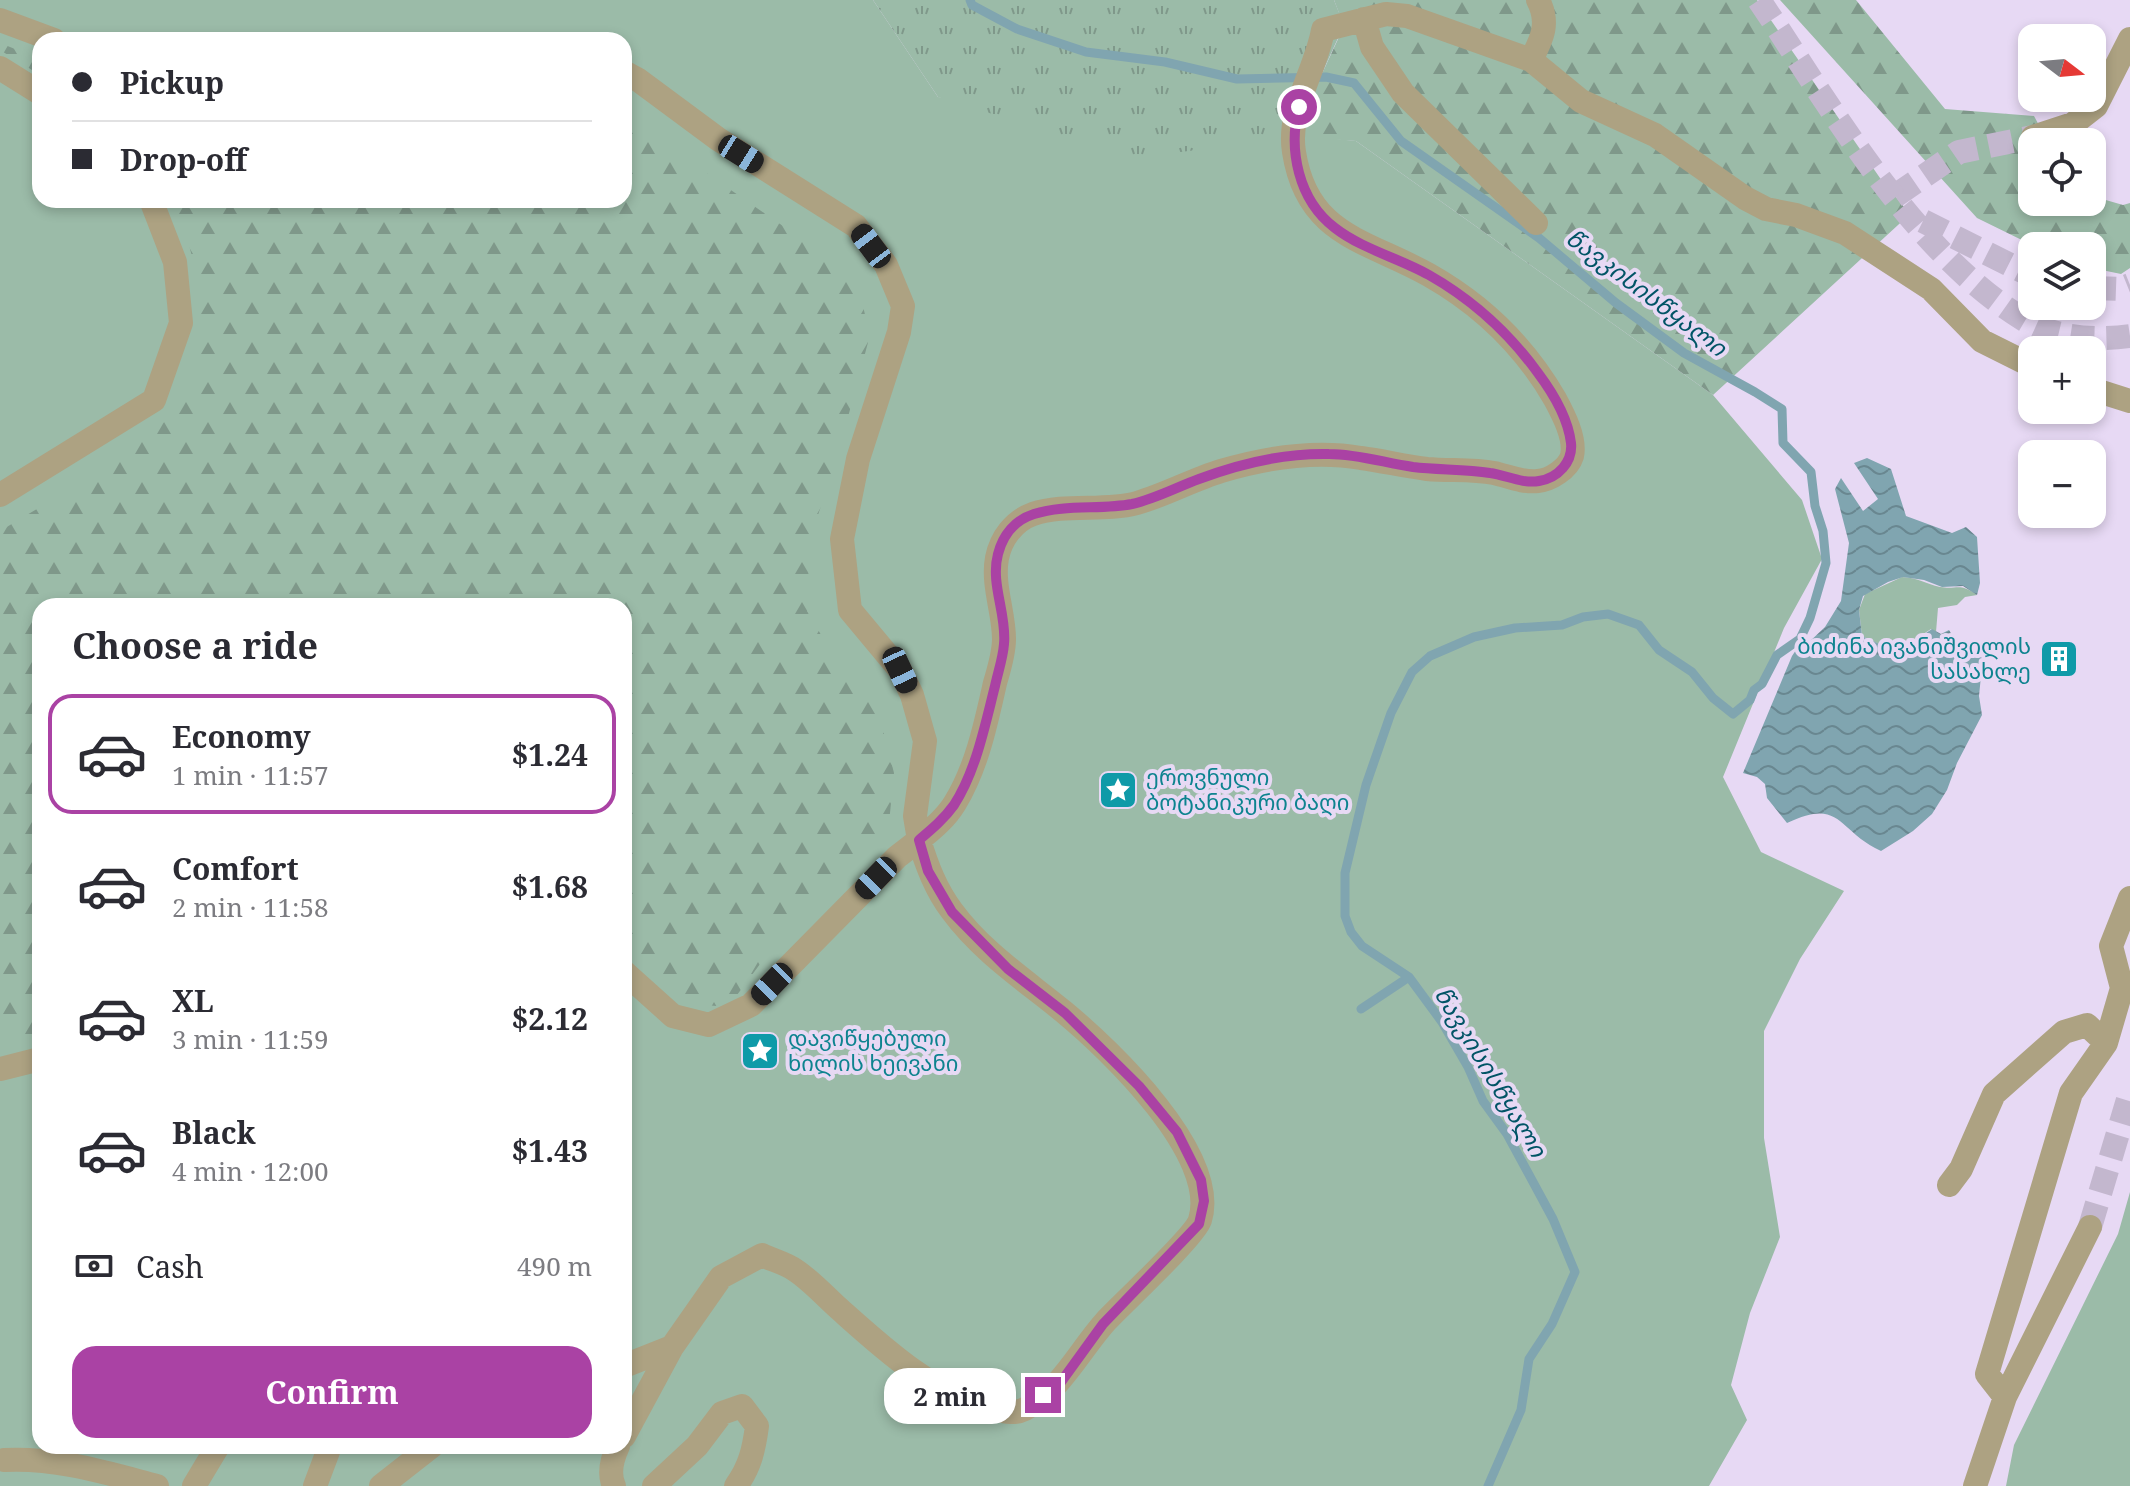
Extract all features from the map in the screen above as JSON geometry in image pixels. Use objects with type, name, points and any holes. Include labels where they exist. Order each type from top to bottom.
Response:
[{"type":"street","points":[[1531,60],[1544,33],[1545,21],[1538,0]]},
{"type":"street","points":[[632,979],[673,1016],[709,1025],[751,1005],[897,857],[943,820],[956,802],[974,760],[1004,645],[1004,618],[996,578],[997,557],[1003,539],[1015,524],[1035,514],[1135,503],[1222,471],[1287,457],[1329,454],[1417,467],[1491,473],[1525,481],[1541,481],[1564,469],[1572,456],[1571,439],[1563,414],[1515,341],[1480,310],[1431,276],[1334,227],[1321,214],[1303,186],[1293,130],[1323,30],[1386,14],[1407,16],[1531,60],[1581,101],[1655,135],[1745,198],[1766,209],[1796,215],[1845,233],[1931,289],[1982,341],[2018,359]]},
{"type":"street","points":[[1364,19],[1372,47],[1403,93],[1536,223]]},
{"type":"street","points":[[0,20],[32,32]]},
{"type":"street","points":[[2061,128],[2073,124],[2096,106],[2130,39]]},
{"type":"street","points":[[0,68],[32,88]]},
{"type":"street","points":[[632,76],[718,139],[856,226],[886,265],[903,306],[899,332],[858,459],[842,539],[850,610],[900,670],[912,695],[925,741],[915,816],[928,871],[952,912],[1008,969],[1065,1013],[1139,1086],[1177,1132],[1201,1180],[1204,1201],[1199,1224],[1103,1324],[1061,1382],[1025,1409],[1013,1413],[983,1406],[949,1391],[897,1360],[795,1270],[762,1255],[721,1277],[672,1347],[632,1421]]},
{"type":"street","points":[[0,495],[154,400],[181,323],[175,262],[154,208]]},
{"type":"street","points":[[2106,393],[2129,399]]},
{"type":"street","points":[[2005,1397],[1987,1374],[2071,1093],[2106,1043],[2122,988],[2111,946],[2130,898]]},
{"type":"street","points":[[1949,1185],[1961,1169],[1994,1094],[2010,1079],[2064,1032],[2087,1025],[2106,1043]]},
{"type":"street","points":[[0,1069],[32,1061]]},
{"type":"street","points":[[1975,1486],[2005,1397],[2090,1227]]},
{"type":"street","points":[[632,1363],[672,1347]]},
{"type":"street","points":[[654,1486],[697,1446],[722,1413],[742,1406],[757,1426],[754,1451],[745,1474],[736,1486]]},
{"type":"street","points":[[194,1486],[213,1454]]},
{"type":"street","points":[[315,1486],[327,1454]]},
{"type":"street","points":[[381,1486],[422,1454]]},
{"type":"street","points":[[614,1454],[610,1478],[614,1486]]},
{"type":"street","points":[[4,1460],[31,1459],[58,1463],[157,1486]]},
{"type":"green space","name":"ეროვნული ბოტანიკური ბაღი","points":[[0,0],[873,0],[938,97],[1356,141],[1713,395],[1802,500],[1822,559],[1784,628],[1723,777],[1761,852],[1844,891],[1800,959],[1764,1031],[1764,1138],[1780,1237],[1750,1313],[1731,1385],[1747,1420],[1709,1486],[0,1486]]},
{"type":"green space","points":[[873,0],[1334,0],[1344,25],[1302,117],[1298,137],[1134,158],[938,97]]},
{"type":"green space","points":[[1334,0],[1757,0],[1880,178],[1910,214],[1713,395],[1356,141],[1298,137],[1302,117],[1344,26]]},
{"type":"green space","points":[[1780,0],[1856,0],[1945,109],[2034,116],[2040,128],[2018,128],[2018,216],[2106,216],[2106,200],[2123,205],[2130,203],[2130,268],[2121,274],[2106,271],[2106,232],[2018,232],[2018,238],[1977,218]]},
{"type":"green space","points":[[0,43],[32,56],[32,70],[0,50]]},
{"type":"green space","points":[[632,122],[832,260],[860,294],[870,335],[837,458],[810,539],[807,611],[837,662],[879,714],[894,773],[888,833],[772,948],[728,1007],[694,1004],[651,981],[632,961],[632,598],[32,598],[32,1037],[0,1044],[0,531],[72,488],[163,423],[196,380],[200,287],[183,222],[175,208],[632,208]]},
{"type":"green space","points":[[1902,577],[1940,587],[1962,588],[1977,595],[1965,597],[1957,605],[1938,608],[1936,632],[1931,629],[1896,652],[1862,636],[1859,610],[1865,594]]},
{"type":"green space","points":[[2130,1192],[2130,1486],[2006,1486],[2014,1445],[2118,1234]]},
{"type":"water","points":[[1867,458],[1891,469],[1906,516],[1952,533],[1966,527],[1977,537],[1980,583],[1977,595],[1963,586],[1942,587],[1924,580],[1903,577],[1888,582],[1863,596],[1859,610],[1862,636],[1897,652],[1932,629],[1941,634],[1949,630],[1957,643],[1983,656],[1979,696],[1982,715],[1947,790],[1932,814],[1913,831],[1881,851],[1829,815],[1819,813],[1787,823],[1767,798],[1765,784],[1757,777],[1743,773],[1792,656],[1825,627],[1841,601],[1849,543],[1835,489],[1841,478],[1863,511],[1878,499],[1854,463]]},
{"type":"waterway","name":"წავკისისწყალი","points":[[970,0],[972,5],[1017,29],[1086,52],[1165,62],[1237,79],[1326,77],[1354,83],[1401,141],[1539,238],[1616,303],[1684,353],[1782,409],[1783,443],[1811,472],[1826,563],[1810,618],[1800,639],[1777,655],[1762,684],[1754,690],[1750,700],[1733,714],[1713,698],[1692,672],[1659,650],[1639,625],[1608,614],[1583,617],[1562,625],[1515,628],[1474,637],[1430,656],[1412,672],[1391,713],[1366,785],[1345,873],[1345,916],[1351,932],[1362,946],[1409,977],[1442,1022],[1483,1101],[1507,1134],[1553,1219],[1575,1272],[1552,1324],[1529,1359],[1521,1410],[1488,1486]]},
{"type":"waterway","points":[[1361,1009],[1409,977]]},
{"type":"tunnel","points":[[1759,0],[1876,174],[1909,216],[1982,290],[2023,319],[2048,330],[2089,338],[2130,336]]},
{"type":"tunnel","points":[[1895,196],[1959,152],[2018,140]]},
{"type":"tunnel","points":[[1923,221],[2018,269]]},
{"type":"tunnel","points":[[2106,288],[2120,289],[2130,285]]},
{"type":"tunnel","points":[[2090,1227],[2130,1093]]},
{"type":"place","name":"ბიძინა ივანიშვილის სასახლე","points":[[2059,659]]},
{"type":"place","name":"ეროვნული ბოტანიკური ბაღი","points":[[1118,790]]},
{"type":"place","name":"დავიწყებული ხილის ხეივანი","points":[[760,1051]]},
{"type":"route","points":[[1043,1395],[1061,1382],[1103,1324],[1199,1224],[1204,1201],[1201,1180],[1177,1132],[1139,1086],[1065,1013],[1008,969],[952,912],[928,871],[919,840],[943,820],[956,802],[987,718],[1004,645],[1004,618],[996,578],[997,557],[1003,539],[1015,524],[1035,514],[1135,503],[1222,471],[1287,457],[1329,454],[1541,481],[1564,469],[1572,456],[1571,439],[1563,414],[1515,341],[1480,310],[1431,276],[1355,240],[1334,227],[1321,214],[1303,186],[1293,149],[1293,130],[1299,107]]}]
